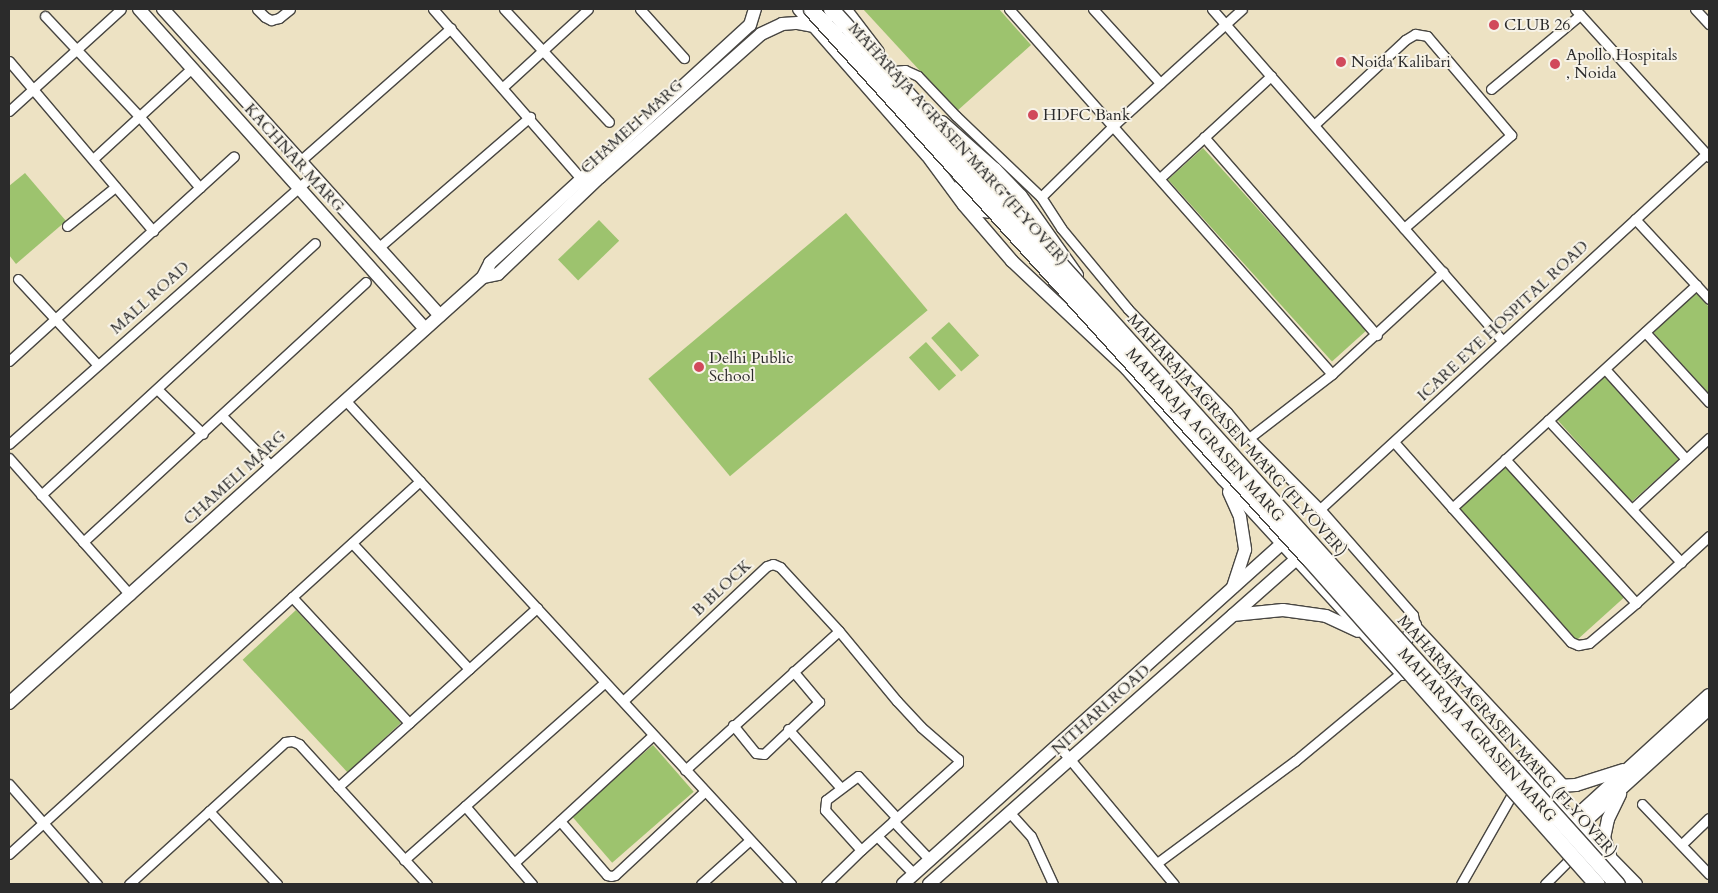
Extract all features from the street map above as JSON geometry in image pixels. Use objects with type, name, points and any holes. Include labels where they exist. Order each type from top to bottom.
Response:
[{"type":"main road","name":"MAHARAJA AGRASEN MARG (FLYOVER)","points":[[811,9],[1317,567],[1597,884]]},
{"type":"main road","name":"MAHARAJA AGRASEN MARG (FLYOVER)","points":[[842,9],[1617,884]]},
{"type":"street","points":[[9,111],[121,9]]},
{"type":"street","name":"KACHNAR MARG","points":[[138,9],[425,330]]},
{"type":"street","name":"KACHNAR MARG","points":[[163,9],[440,316]]},
{"type":"street","points":[[257,9],[265,18],[271,20],[279,18],[290,9]]},
{"type":"street","points":[[433,9],[530,117],[585,183]]},
{"type":"street","points":[[504,9],[609,122]]},
{"type":"street","points":[[503,87],[588,9]]},
{"type":"street","points":[[640,9],[684,58]]},
{"type":"street","name":"CHAMELI MARG","points":[[9,703],[483,278],[498,274],[585,183],[750,26],[755,9]]},
{"type":"street","name":"MAHARAJA AGRASEN MARG","points":[[798,9],[927,156],[964,205],[1012,261],[1126,369],[1295,559],[1401,673],[1587,884]]},
{"type":"street","name":"MAHARAJA AGRASEN MARG","points":[[842,9],[893,71],[953,134],[996,169],[1021,196],[1102,308],[1302,526],[1405,642],[1522,768],[1636,884]]},
{"type":"street","points":[[1009,9],[1332,374]]},
{"type":"street","points":[[1093,9],[1160,83]]},
{"type":"street","points":[[1212,9],[1503,341]]},
{"type":"street","points":[[1041,197],[1113,126],[1242,9]]},
{"type":"street","points":[[1695,9],[1709,24]]},
{"type":"street","points":[[1491,89],[1578,12],[1708,155]]},
{"type":"street","points":[[45,16],[139,116],[200,188]]},
{"type":"street","name":"CHAMELI MARG","points":[[585,183],[761,34],[782,24],[798,23],[813,26]]},
{"type":"street","points":[[300,161],[451,28]]},
{"type":"street","points":[[1314,125],[1405,40],[1415,34],[1427,36],[1511,135],[1404,228]]},
{"type":"street","points":[[9,61],[152,231]]},
{"type":"street","points":[[92,159],[192,68]]},
{"type":"street","points":[[893,71],[905,70],[918,76],[956,116],[1041,197],[1061,228],[1128,309],[1227,412],[1249,438],[1320,509],[1413,615],[1415,626],[1565,786]]},
{"type":"street","points":[[1160,178],[1271,76]]},
{"type":"street","points":[[378,248],[530,117]]},
{"type":"street","points":[[1204,137],[1377,335]]},
{"type":"street","points":[[927,156],[983,210],[991,212],[1000,208],[1005,198],[1004,193],[971,159],[967,145]]},
{"type":"street","name":"ICARE EYE HOSPITAL ROAD","points":[[1320,509],[1635,219],[1708,155]]},
{"type":"street","points":[[9,360],[234,156]]},
{"type":"street","name":"MALL ROAD","points":[[9,444],[312,175]]},
{"type":"street","points":[[67,226],[115,187]]},
{"type":"street","points":[[1635,219],[1709,299]]},
{"type":"street","points":[[41,494],[315,243]]},
{"type":"street","points":[[1249,438],[1332,374],[1377,335],[1443,272]]},
{"type":"street","points":[[18,279],[54,320],[98,365]]},
{"type":"street","points":[[83,542],[203,434],[366,282]]},
{"type":"street","points":[[1061,307],[1075,307],[1079,303],[1082,299],[1083,282]]},
{"type":"street","points":[[1452,508],[1696,285]]},
{"type":"street","points":[[1645,332],[1709,402]]},
{"type":"street","points":[[1605,368],[1686,459]]},
{"type":"street","points":[[157,389],[203,434]]},
{"type":"street","points":[[346,400],[791,884]]},
{"type":"street","points":[[222,416],[272,467]]},
{"type":"street","points":[[1548,420],[1681,562]]},
{"type":"street","points":[[1632,510],[1709,438]]},
{"type":"street","points":[[1394,442],[1570,642],[1578,645],[1589,643],[1709,536]]},
{"type":"street","points":[[9,458],[130,594]]},
{"type":"street","points":[[1505,459],[1636,603]]},
{"type":"street","points":[[1223,479],[1240,517],[1245,550],[1233,587]]},
{"type":"street","points":[[9,854],[420,481]]},
{"type":"street","points":[[903,884],[1302,526]]},
{"type":"street","points":[[352,543],[468,669]]},
{"type":"street","name":"NITHARI ROAD","points":[[929,884],[1295,559],[1317,543]]},
{"type":"street","name":"B BLOCK","points":[[623,701],[767,566],[773,564],[780,567],[839,631],[897,701],[921,727],[958,760],[957,766],[895,819],[826,884]]},
{"type":"street","points":[[292,597],[409,723]]},
{"type":"street","points":[[338,787],[537,608]]},
{"type":"street","points":[[1233,615],[1283,610],[1326,616],[1362,633]]},
{"type":"street","points":[[1405,642],[1415,626]]},
{"type":"street","points":[[685,770],[839,631]]},
{"type":"street","points":[[733,725],[760,754],[764,754],[819,702],[793,671]]},
{"type":"street","points":[[1157,863],[1295,761],[1401,673]]},
{"type":"street","points":[[404,860],[605,682]]},
{"type":"street","points":[[1577,823],[1629,768],[1709,695]]},
{"type":"street","points":[[1577,823],[1625,786],[1709,709]]},
{"type":"street","points":[[788,730],[841,788]]},
{"type":"street","points":[[514,863],[654,735]]},
{"type":"street","points":[[128,884],[285,742],[299,744],[427,884]]},
{"type":"street","points":[[1058,745],[1174,884]]},
{"type":"street","points":[[1522,768],[1556,786],[1565,786],[1576,785],[1629,768]]},
{"type":"street","points":[[861,850],[825,810],[826,800],[858,776],[930,860]]},
{"type":"street","points":[[9,784],[97,884]]},
{"type":"street","points":[[1612,861],[1604,838],[1608,819],[1625,786]]},
{"type":"street","points":[[560,821],[607,874],[611,876],[615,875],[706,791]]},
{"type":"street","points":[[1461,884],[1511,796]]},
{"type":"street","points":[[1642,804],[1709,874]]},
{"type":"street","points":[[465,806],[532,884]]},
{"type":"street","points":[[209,810],[277,884]]},
{"type":"street","points":[[1010,813],[1031,836],[1053,884]]},
{"type":"street","points":[[1682,844],[1709,818]]},
{"type":"street","points":[[877,836],[914,874]]},
{"type":"street","points":[[701,884],[750,840]]},
{"type":"street","points":[[1545,884],[1568,861]]},
{"type":"green space","points":[[863,9],[999,9],[1031,45],[957,111]]},
{"type":"green space","points":[[1203,148],[1367,330],[1332,362],[1168,179]]},
{"type":"green space","points":[[25,173],[66,221],[16,264],[9,255],[9,186]]},
{"type":"green space","points":[[846,213],[928,310],[730,476],[648,379]]},
{"type":"green space","points":[[599,220],[619,241],[578,280],[558,260]]},
{"type":"green space","points":[[1696,293],[1709,307],[1709,394],[1653,332]]},
{"type":"green space","points":[[949,322],[979,355],[961,372],[931,338]]},
{"type":"green space","points":[[926,342],[956,375],[939,391],[909,357]]},
{"type":"green space","points":[[1604,376],[1679,459],[1631,502],[1556,419]]},
{"type":"green space","points":[[1506,467],[1624,598],[1577,640],[1459,509]]},
{"type":"green space","points":[[296,610],[401,723],[348,772],[243,660]]},
{"type":"green space","points":[[653,745],[694,792],[612,863],[571,816]]},
{"type":"place","name":"CLUB 26","points":[[1494,25]]},
{"type":"place","name":"Noida Kalibari","points":[[1341,62]]},
{"type":"place","name":"Apollo Hospitals , Noida","points":[[1555,64]]},
{"type":"place","name":"HDFC Bank","points":[[1033,115]]},
{"type":"place","name":"Delhi Public School","points":[[699,367]]}]
